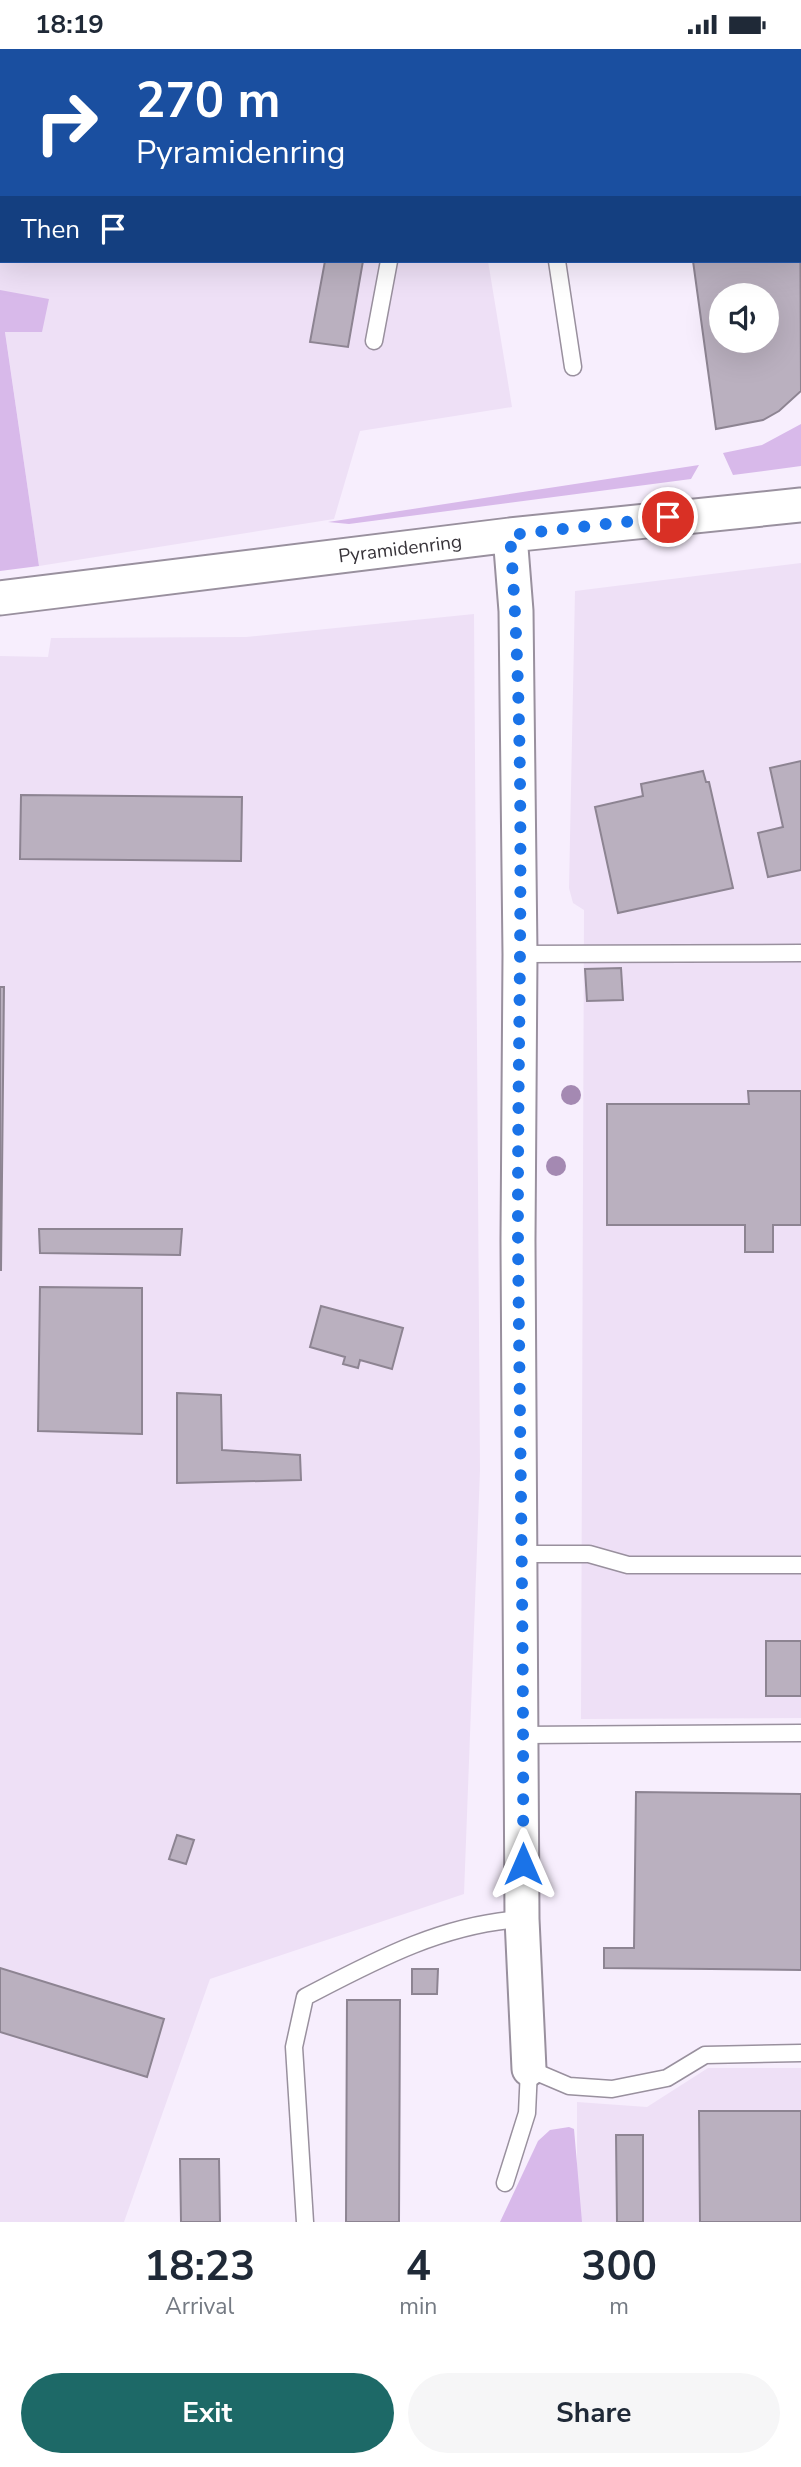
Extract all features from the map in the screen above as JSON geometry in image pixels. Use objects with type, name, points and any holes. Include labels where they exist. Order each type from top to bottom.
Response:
[{"type":"street","name":"Pyramidenring","points":[[0,597],[510,535],[801,505]]},
{"type":"street","points":[[510,535],[516,611],[520,954],[518,1241],[522,1554],[522,1919],[529,2069]]},
{"type":"lane","points":[[374,341],[388,263]]},
{"type":"lane","points":[[557,263],[573,367]]},
{"type":"lane","points":[[520,954],[801,953]]},
{"type":"lane","points":[[522,1554],[589,1554],[628,1565],[801,1565]]},
{"type":"lane","points":[[523,1735],[801,1733]]},
{"type":"lane","points":[[305,2222],[294,2047],[304,1997],[401,1947],[495,1921],[522,1919]]},
{"type":"lane","points":[[505,2183],[527,2113],[529,2069],[569,2086],[612,2089],[667,2078],[705,2055],[801,2053]]},
{"type":"shaded area","points":[[0,263],[488,263],[512,407],[360,431],[334,519],[39,566],[5,331],[0,330]]},
{"type":"shaded area","points":[[0,290],[49,299],[42,332],[5,332],[39,566],[0,571]]},
{"type":"shaded area","points":[[801,424],[801,466],[733,475],[723,453],[762,445]]},
{"type":"shaded area","points":[[699,465],[691,479],[349,524],[328,522]]},
{"type":"shaded area","points":[[801,563],[801,1718],[581,1719],[584,910],[573,903],[569,888],[575,591]]},
{"type":"shaded area","points":[[474,614],[480,1470],[464,1894],[210,1979],[124,2222],[0,2222],[0,656],[48,657],[51,638],[246,637]]},
{"type":"shaded area","points":[[708,2068],[801,2068],[801,2222],[577,2222],[577,2102],[647,2107]]},
{"type":"shaded area","points":[[569,2127],[574,2129],[582,2222],[500,2222],[538,2141],[550,2130]]},
{"type":"building","points":[[325,263],[363,263],[348,347],[310,342]]},
{"type":"building","points":[[693,263],[800,263],[801,391],[779,411],[763,420],[716,429]]},
{"type":"building","points":[[801,761],[801,870],[768,877],[758,833],[783,827],[770,768]]},
{"type":"building","points":[[703,771],[706,782],[709,782],[733,888],[618,913],[595,807],[643,796],[641,784]]},
{"type":"building","points":[[21,795],[242,797],[241,861],[20,859]]},
{"type":"building","points":[[621,968],[623,1000],[587,1001],[585,969]]},
{"type":"building","points":[[0,987],[4,987],[1,1270],[0,1270]]},
{"type":"building","points":[[748,1091],[801,1091],[801,1225],[773,1225],[773,1252],[745,1252],[745,1225],[607,1225],[607,1104],[749,1104]]},
{"type":"building","points":[[39,1229],[182,1229],[180,1255],[40,1253]]},
{"type":"building","points":[[40,1287],[142,1288],[142,1434],[38,1431]]},
{"type":"building","points":[[321,1306],[403,1328],[392,1369],[360,1360],[358,1368],[343,1364],[345,1357],[310,1347]]},
{"type":"building","points":[[177,1393],[221,1395],[222,1450],[300,1455],[301,1480],[177,1483]]},
{"type":"building","points":[[766,1641],[801,1641],[801,1696],[766,1696]]},
{"type":"building","points":[[636,1792],[801,1794],[801,1970],[604,1968],[604,1948],[634,1948]]},
{"type":"building","points":[[177,1835],[194,1840],[186,1864],[169,1859]]},
{"type":"building","points":[[0,1968],[164,2019],[147,2077],[0,2032]]},
{"type":"building","points":[[412,1969],[438,1969],[437,1994],[412,1994]]},
{"type":"building","points":[[347,2000],[400,2000],[399,2222],[346,2222]]},
{"type":"building","points":[[699,2111],[801,2111],[801,2222],[700,2222]]},
{"type":"building","points":[[616,2135],[643,2135],[643,2222],[617,2222]]},
{"type":"building","points":[[180,2159],[219,2159],[220,2222],[181,2222]]},
{"type":"route","points":[[523,1864],[521,1332],[518,1241],[520,954],[516,611],[510,535],[668,517]]}]
